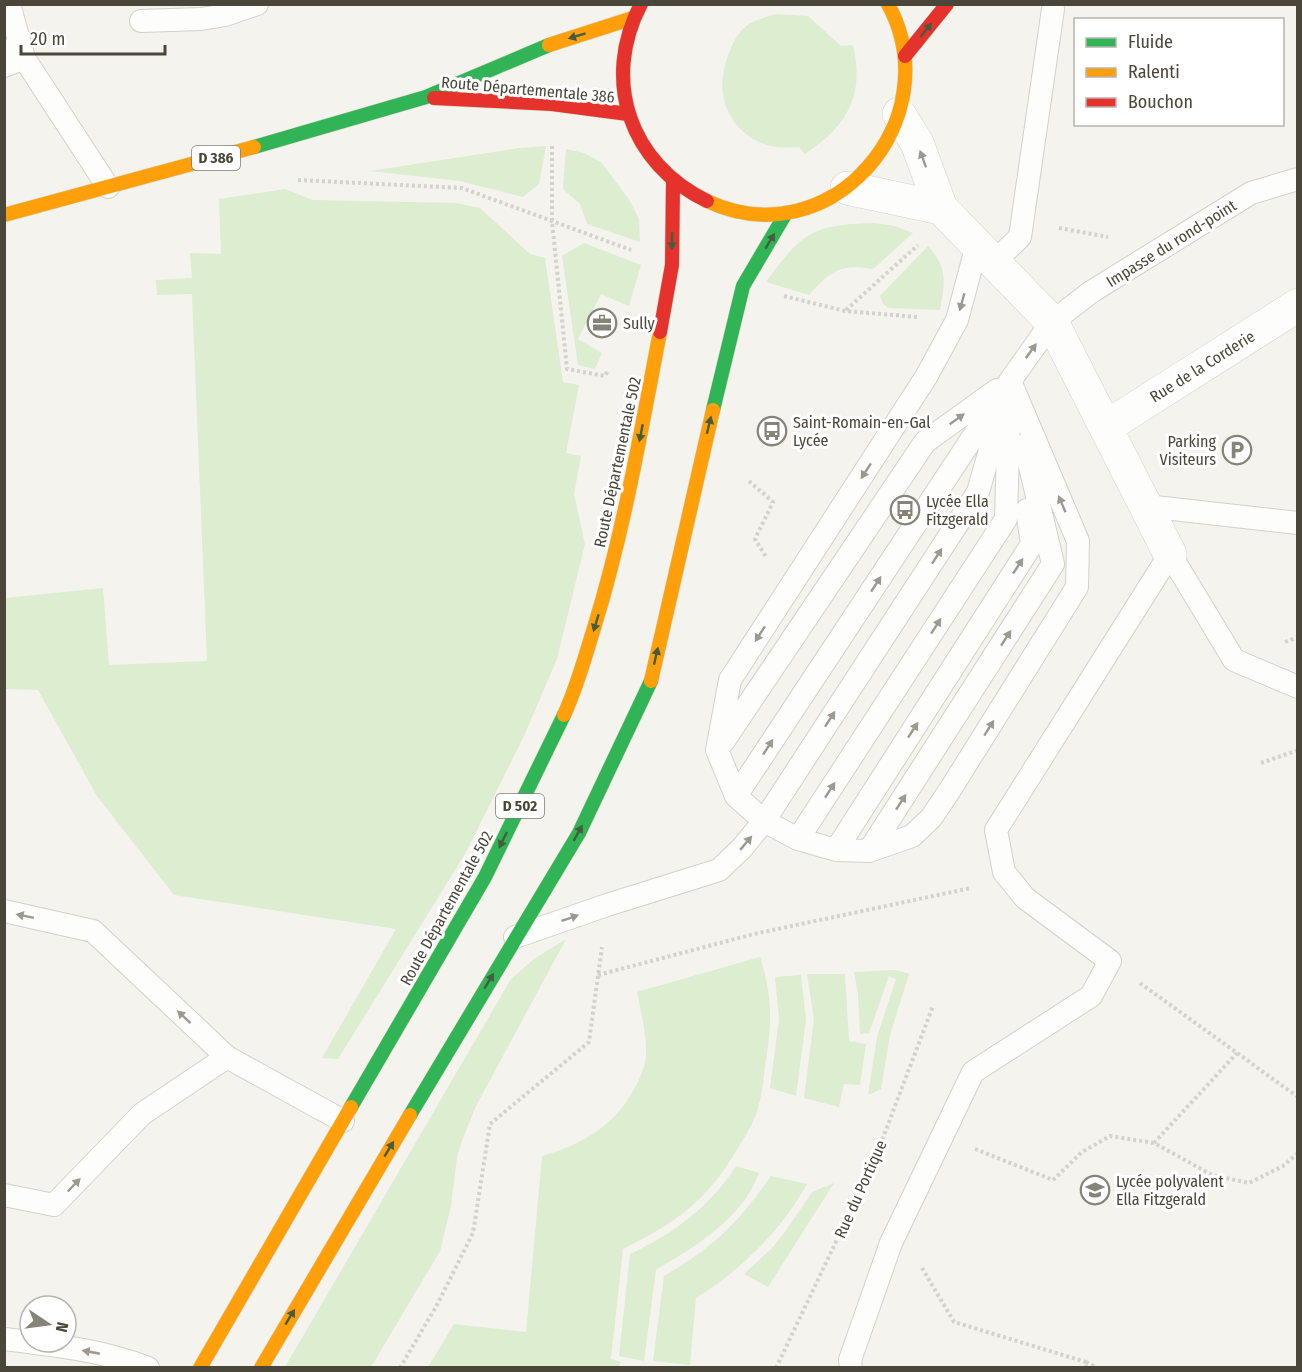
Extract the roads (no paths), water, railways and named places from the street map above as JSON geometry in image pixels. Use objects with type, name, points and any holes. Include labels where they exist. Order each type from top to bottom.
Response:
[{"type":"main road","points":[[641,4],[633,18],[622,66],[628,114],[646,152],[673,183],[708,204],[746,214],[786,213],[818,204],[847,188],[878,158],[900,114],[905,88],[906,56],[893,12],[888,4]]},
{"type":"main road","points":[[906,56],[947,4]]},
{"type":"main road","name":"Route Départementale 386","points":[[4,215],[223,156],[426,97],[552,44],[633,18]]},
{"type":"main road","name":"Route Départementale 386","points":[[426,97],[552,104],[628,114]]},
{"type":"main road","name":"Route Départementale 502","points":[[200,1368],[485,877],[573,696],[606,590],[644,419],[672,265],[673,183]]},
{"type":"main road","points":[[261,1368],[515,937],[579,833],[650,686],[743,286],[786,213]]},
{"type":"street","points":[[900,114],[917,143],[941,208],[1052,322],[1170,554]]},
{"type":"street","points":[[847,188],[941,208]]},
{"type":"street","name":"Rue de la Corderie","points":[[1106,427],[1298,305]]},
{"type":"lane","points":[[9,4],[11,58],[108,187]]},
{"type":"lane","points":[[141,21],[201,19],[225,15],[257,4]]},
{"type":"lane","points":[[1010,381],[1078,541],[1077,586],[931,818],[912,836],[869,851],[836,850],[798,839],[764,821],[736,796],[717,750],[729,680],[926,377],[957,320],[986,254],[1020,237],[1053,9]]},
{"type":"lane","name":"Impasse du rond-point","points":[[736,796],[1010,381],[1052,322],[1091,292],[1251,193],[1298,179]]},
{"type":"lane","points":[[717,750],[925,442],[1010,381]]},
{"type":"lane","points":[[515,937],[719,870],[742,848],[764,821],[978,492],[1010,381]]},
{"type":"lane","points":[[798,839],[1006,519],[1010,381]]},
{"type":"lane","points":[[836,850],[1032,544],[1010,381]]},
{"type":"lane","points":[[869,851],[1053,564],[1010,381]]},
{"type":"lane","points":[[1146,506],[1298,523]]},
{"type":"lane","points":[[851,1368],[850,1360],[891,1243],[973,1072],[1091,996],[1110,961],[1025,898],[1004,872],[996,830],[1170,554],[1234,660],[1298,687]]},
{"type":"lane","points":[[4,911],[93,931],[226,1057],[343,1121]]},
{"type":"lane","points":[[4,1195],[54,1205],[142,1114],[226,1057]]},
{"type":"lane","points":[[4,1339],[54,1345],[123,1358],[148,1368]]},
{"type":"place","name":"Sully","points":[[602,323]]},
{"type":"place","name":"Saint-Romain-en-Gal Lycée","points":[[772,431]]},
{"type":"place","name":"Parking Visiteurs","points":[[1237,450]]},
{"type":"place","name":"Lycée Ella Fitzgerald","points":[[905,510]]},
{"type":"place","name":"Lycée polyvalent Ella Fitzgerald","points":[[1095,1190]]}]
